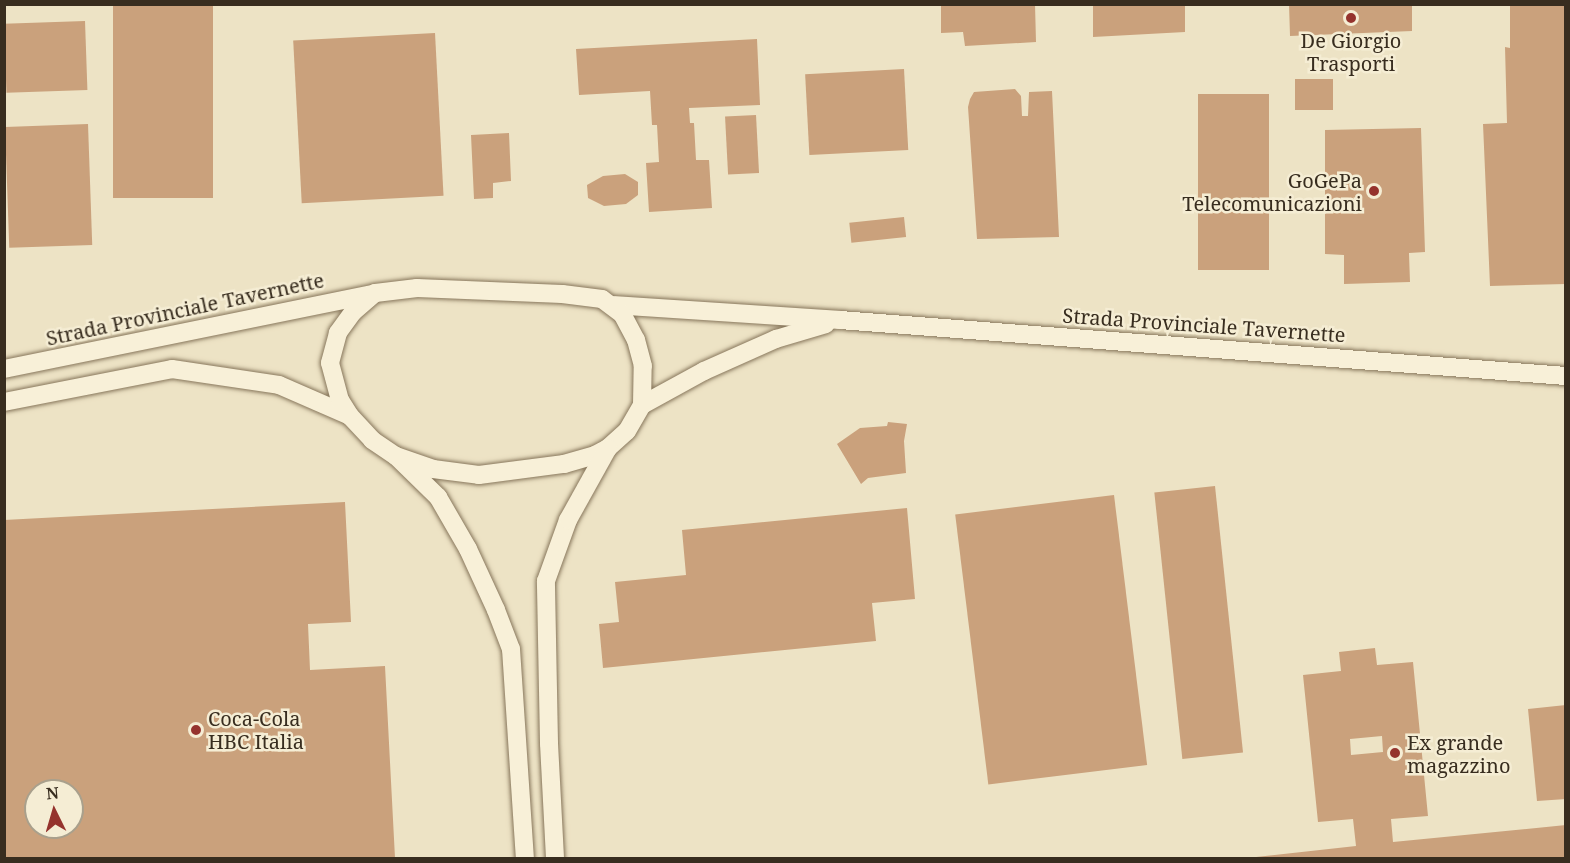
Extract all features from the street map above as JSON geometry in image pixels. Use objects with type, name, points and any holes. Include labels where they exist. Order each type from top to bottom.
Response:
[{"type":"street","name":"Strada Provinciale Tavernette","points":[[4,369],[375,293],[417,288],[562,294],[602,299],[614,305],[840,320],[1566,376]]},
{"type":"street","points":[[375,293],[353,312],[338,333],[330,363],[340,400],[350,416],[372,440],[396,456],[438,497],[477,570],[511,649],[525,858]]},
{"type":"street","points":[[396,456],[433,469],[479,475],[564,464],[595,455],[608,447],[627,431],[642,405],[643,366],[636,340],[622,314],[614,305]]},
{"type":"street","name":"Strada Provinciale Tavernette","points":[[642,405],[704,371],[776,339],[840,320]]},
{"type":"street","points":[[4,402],[172,369],[279,385],[350,416]]},
{"type":"street","points":[[555,858],[549,743],[546,581],[568,520],[608,447]]},
{"type":"building","points":[[113,4],[213,4],[213,198],[113,198]]},
{"type":"building","points":[[941,4],[1035,4],[1036,42],[965,46],[963,32],[941,33]]},
{"type":"building","points":[[1093,4],[1185,4],[1185,32],[1093,37]]},
{"type":"building","name":"De Giorgio Trasporti","points":[[1289,4],[1412,4],[1412,31],[1290,36]]},
{"type":"building","points":[[1510,4],[1566,4],[1566,284],[1490,286],[1483,124],[1507,123],[1505,47],[1510,48]]},
{"type":"building","points":[[85,21],[87,90],[6,93],[4,24]]},
{"type":"building","points":[[435,33],[444,196],[302,203],[293,40]]},
{"type":"building","points":[[757,39],[760,105],[689,108],[690,123],[694,123],[696,160],[709,160],[712,208],[649,212],[646,163],[659,162],[657,125],[652,125],[650,91],[579,95],[576,49]]},
{"type":"building","points":[[904,69],[908,150],[809,155],[805,74]]},
{"type":"building","points":[[1295,79],[1333,79],[1333,110],[1295,110]]},
{"type":"building","points":[[1015,89],[1021,96],[1022,116],[1028,116],[1029,92],[1052,91],[1059,237],[977,239],[968,107],[970,99],[974,92]]},
{"type":"building","points":[[1198,94],[1269,94],[1269,270],[1198,270]]},
{"type":"building","points":[[756,115],[759,173],[728,175],[725,117]]},
{"type":"building","points":[[88,124],[92,245],[9,248],[5,127]]},
{"type":"building","name":"GoGePa Telecomunicazioni","points":[[1421,128],[1425,252],[1409,253],[1410,282],[1344,284],[1344,255],[1325,254],[1325,130]]},
{"type":"building","points":[[509,133],[511,181],[493,183],[493,198],[474,199],[471,135]]},
{"type":"building","points":[[625,174],[638,182],[638,195],[626,204],[604,206],[588,198],[587,185],[603,176]]},
{"type":"building","points":[[904,217],[906,237],[851,243],[849,223]]},
{"type":"building","points":[[888,422],[907,424],[904,441],[906,473],[868,478],[861,484],[837,444],[860,428],[887,426]]},
{"type":"building","points":[[1215,486],[1243,753],[1182,759],[1154,492]]},
{"type":"building","points":[[1114,495],[1147,765],[988,784],[955,514]]},
{"type":"building","name":"Coca-Cola HBC Italia","points":[[345,502],[351,622],[308,624],[310,670],[385,666],[395,858],[4,858],[4,520]]},
{"type":"building","points":[[907,508],[915,599],[872,603],[876,641],[603,668],[599,624],[619,622],[615,582],[686,575],[682,530]]},
{"type":"building","name":"Ex grande magazzino","points":[[1375,648],[1377,665],[1413,662],[1428,816],[1391,819],[1393,842],[1566,825],[1566,858],[1247,858],[1356,846],[1353,819],[1318,822],[1303,675],[1341,671],[1339,652]],"holes":[[[1382,736],[1383,752],[1351,755],[1350,739]]]},
{"type":"building","name":"Ex grande magazzino","points":[[1566,705],[1566,799],[1537,801],[1528,709]]},
{"type":"place","name":"De Giorgio Trasporti","points":[[1351,18]]},
{"type":"place","name":"GoGePa Telecomunicazioni","points":[[1374,191]]},
{"type":"place","name":"Coca-Cola HBC Italia","points":[[196,730]]},
{"type":"place","name":"Ex grande magazzino","points":[[1395,753]]}]
